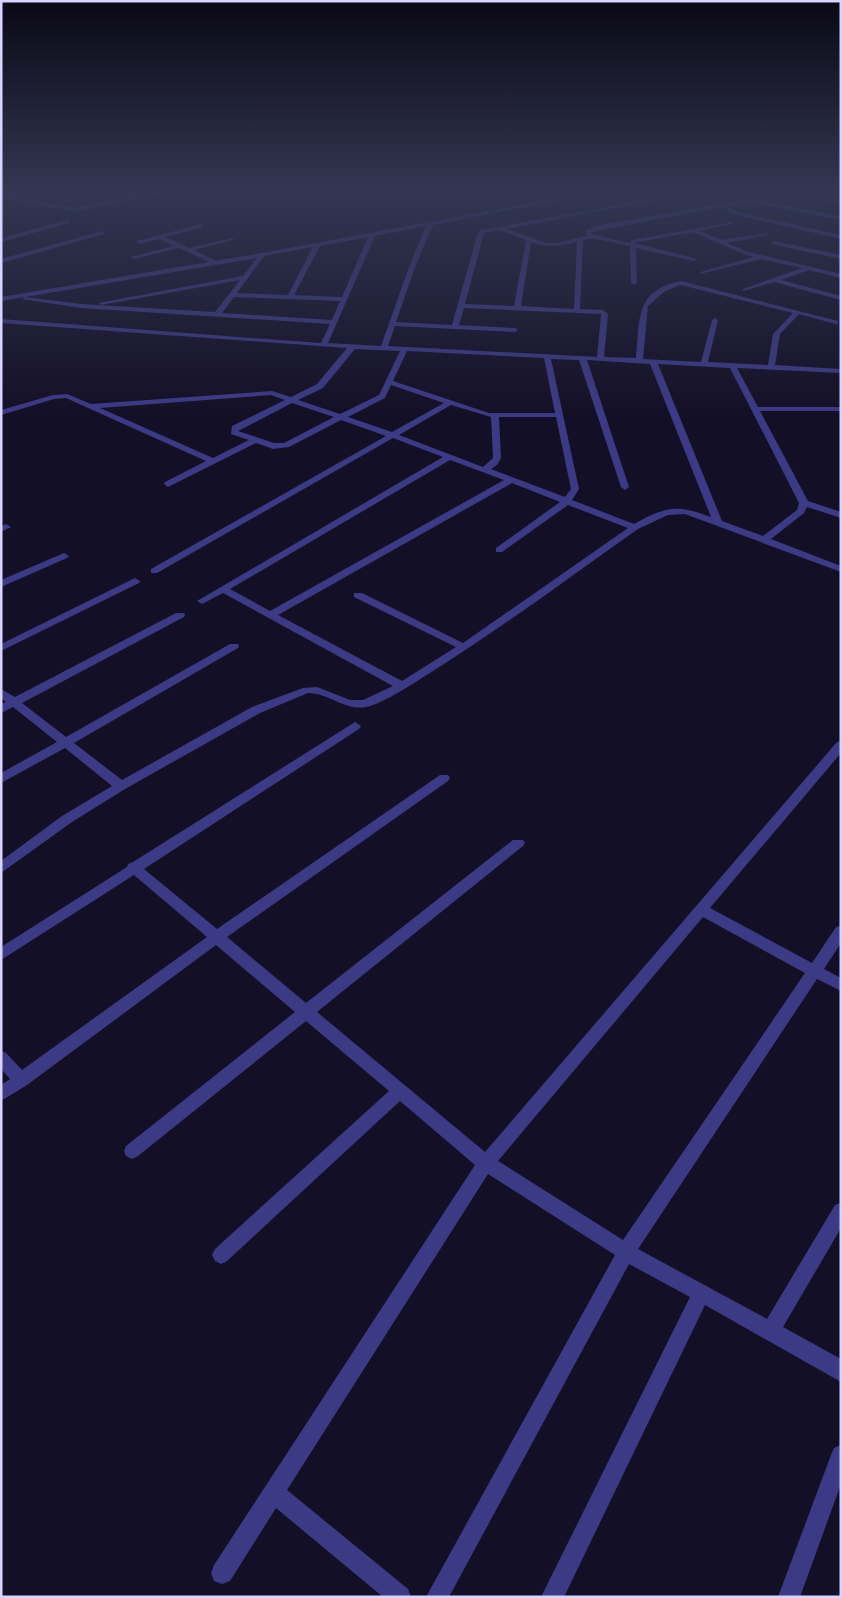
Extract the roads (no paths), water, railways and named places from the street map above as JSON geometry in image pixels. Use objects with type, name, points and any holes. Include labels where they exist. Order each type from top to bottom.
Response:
[{"type":"street","points":[[1,299],[195,267]]},
{"type":"street","points":[[216,316],[253,267]]},
{"type":"street","points":[[290,297],[306,267]]},
{"type":"street","points":[[324,345],[358,267]]},
{"type":"street","points":[[384,347],[412,267]]},
{"type":"street","points":[[455,327],[471,267]]},
{"type":"street","points":[[517,308],[524,267]]},
{"type":"street","points":[[576,310],[578,267]]},
{"type":"street","points":[[634,267],[634,283]]},
{"type":"street","points":[[702,273],[724,267]]},
{"type":"street","points":[[803,267],[841,276]]},
{"type":"street","points":[[745,290],[809,268]]},
{"type":"street","points":[[81,306],[246,276]]},
{"type":"street","points":[[774,280],[841,298]]},
{"type":"street","points":[[639,360],[645,306],[649,301],[676,283],[686,283],[836,322]]},
{"type":"street","points":[[1,292],[12,297],[81,306],[334,322]]},
{"type":"street","points":[[232,295],[344,299]]},
{"type":"street","points":[[461,306],[576,310],[605,313],[600,358]]},
{"type":"street","points":[[771,367],[776,334],[797,312]]},
{"type":"street","points":[[704,364],[715,320]]},
{"type":"street","points":[[1,321],[324,345],[841,371]]},
{"type":"street","points":[[392,324],[515,330]]},
{"type":"street","points":[[353,346],[324,383],[233,430],[254,440],[277,447],[286,446],[382,396],[405,348]]},
{"type":"street","points":[[499,550],[567,501],[575,489],[547,355]]},
{"type":"street","points":[[582,357],[625,488]]},
{"type":"street","points":[[653,361],[716,521]]},
{"type":"street","points":[[732,365],[804,503],[841,515]]},
{"type":"street","points":[[390,382],[481,413],[496,416],[560,415]]},
{"type":"street","points":[[90,406],[264,393],[293,400],[343,417],[635,527]]},
{"type":"street","points":[[1,413],[60,396],[71,397],[213,461]]},
{"type":"street","points":[[154,572],[449,402]]},
{"type":"street","points":[[754,409],[840,410]]},
{"type":"street","points":[[484,470],[497,458],[496,416]]},
{"type":"street","points":[[168,484],[254,440]]},
{"type":"street","points":[[202,601],[449,457]]},
{"type":"street","points":[[270,615],[511,480]]},
{"type":"street","points":[[764,540],[801,511],[804,503]]},
{"type":"street","points":[[1,868],[67,819],[121,786],[256,710],[299,692],[317,690],[356,705],[375,700],[402,686],[464,647],[635,527],[664,512],[686,511],[841,569]]},
{"type":"street","points":[[1,584],[64,556]]},
{"type":"street","points":[[1,648],[135,581]]},
{"type":"street","points":[[224,589],[402,686]]},
{"type":"street","points":[[358,595],[464,647]]},
{"type":"street","points":[[1,709],[180,615]]},
{"type":"street","points":[[1,779],[234,646]]},
{"type":"street","points":[[1,692],[121,786]]},
{"type":"street","points":[[1,954],[355,726]]},
{"type":"street","points":[[222,1573],[486,1163],[841,744]]},
{"type":"street","points":[[1,1094],[217,937],[444,778]]},
{"type":"street","points":[[132,1151],[518,843]]},
{"type":"street","points":[[134,867],[486,1163],[626,1252],[833,1365],[841,1372]]},
{"type":"street","points":[[700,909],[841,985]]},
{"type":"street","points":[[437,1597],[626,1252],[841,931]]},
{"type":"street","points":[[1,1058],[21,1080]]},
{"type":"street","points":[[222,1254],[400,1091]]},
{"type":"street","points":[[770,1331],[841,1211]]},
{"type":"street","points":[[552,1597],[701,1293]]},
{"type":"street","points":[[790,1597],[841,1455]]},
{"type":"street","points":[[274,1493],[400,1597]]}]
